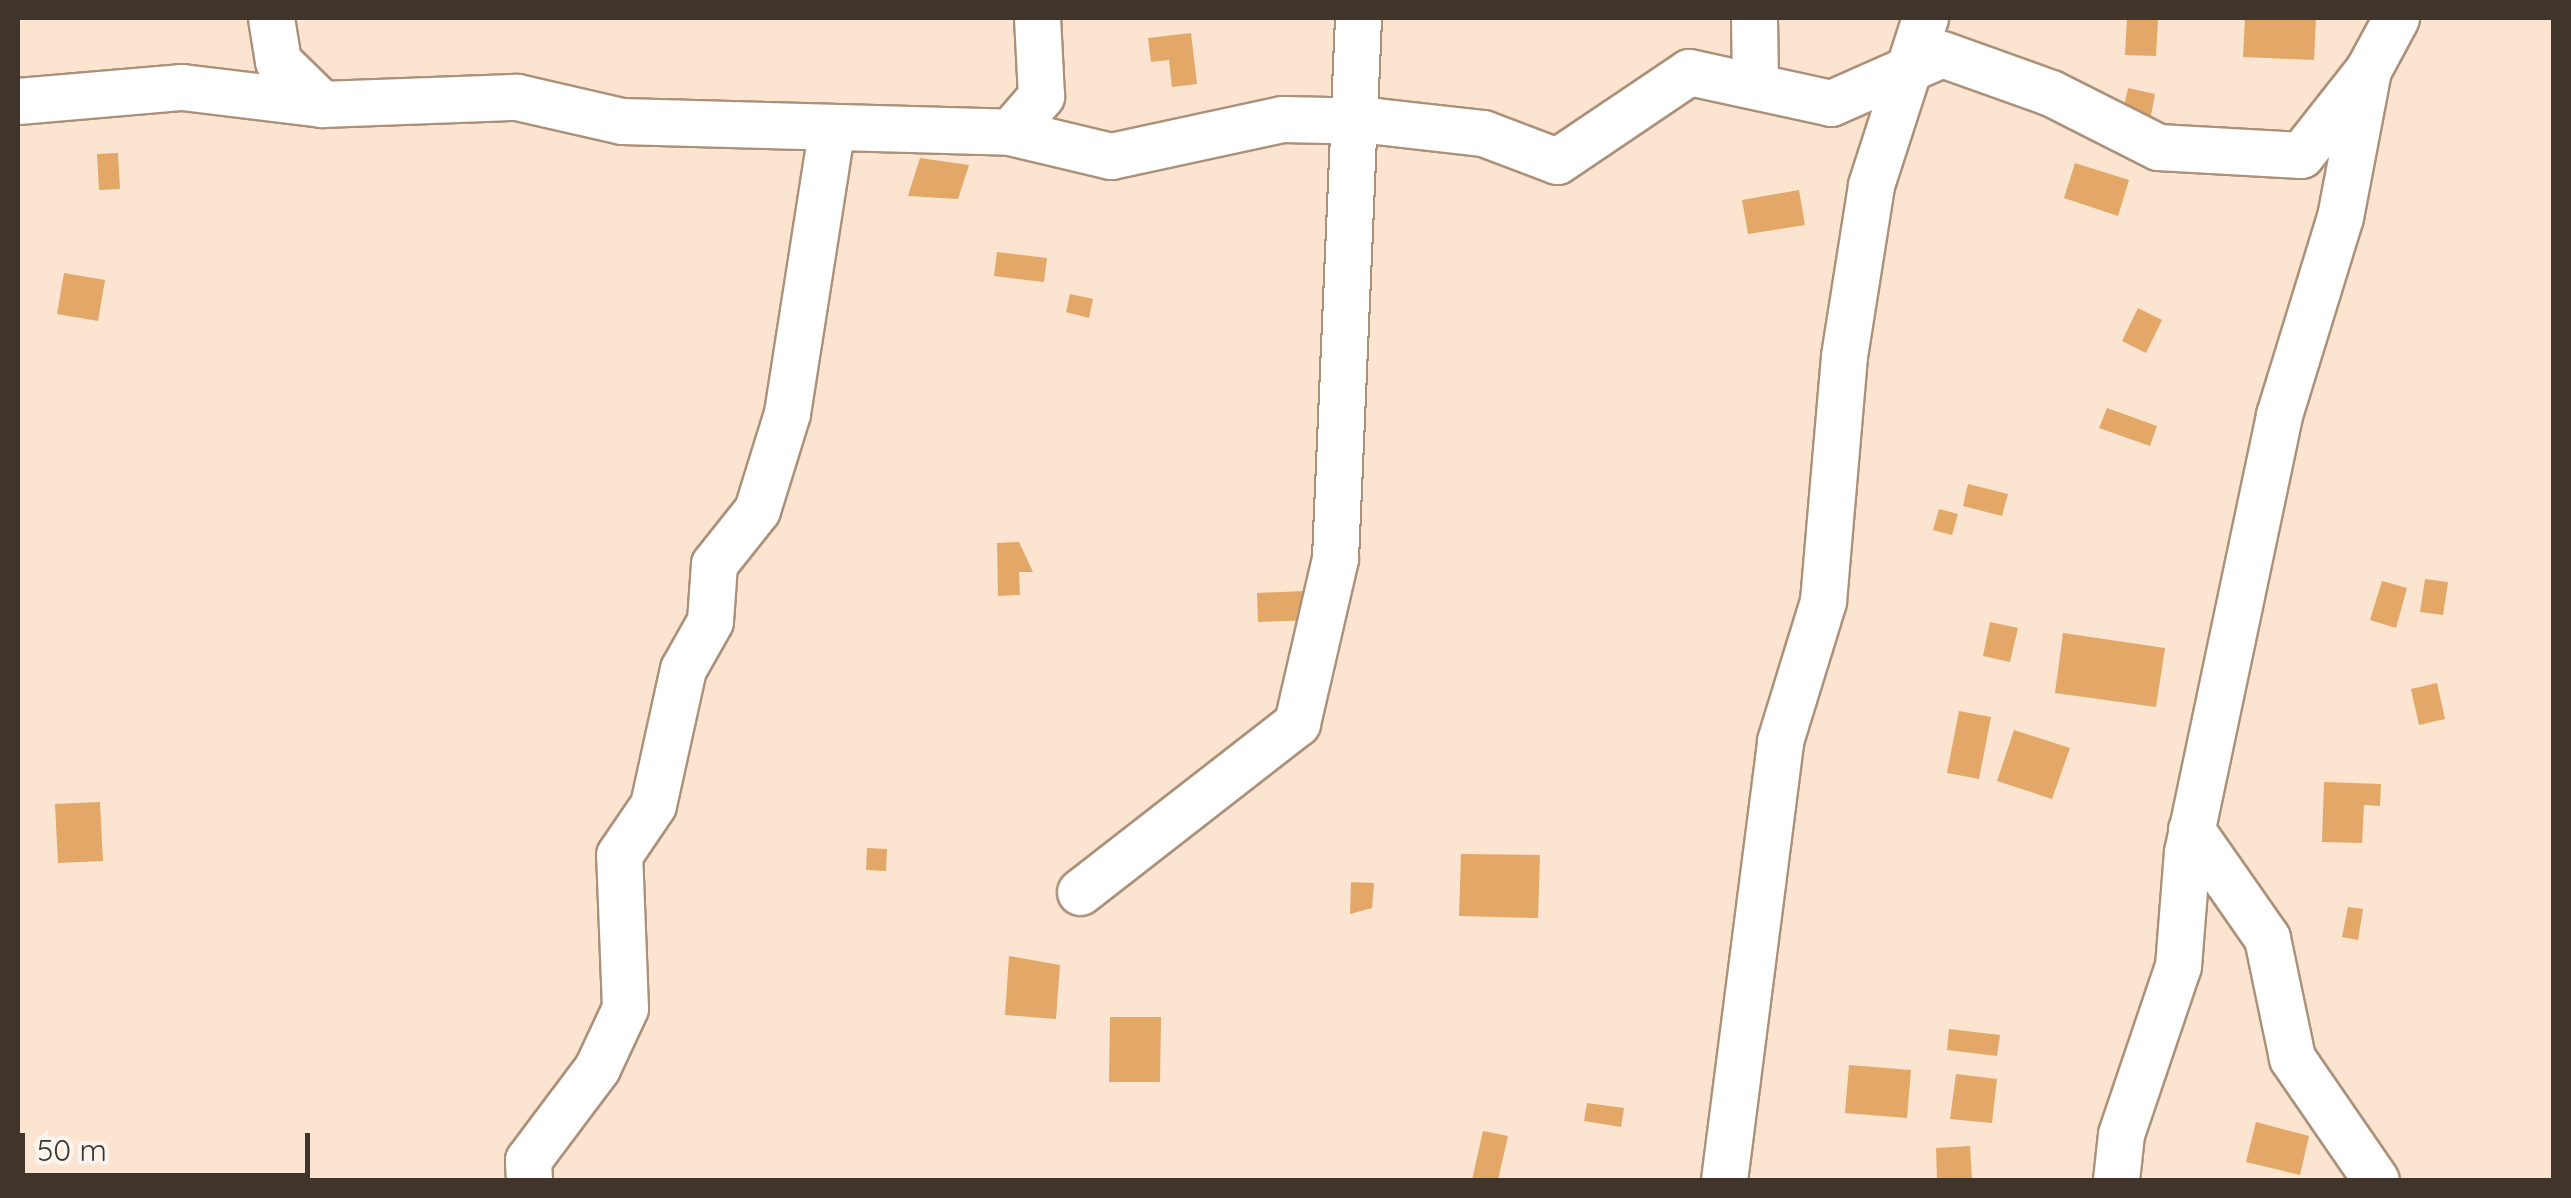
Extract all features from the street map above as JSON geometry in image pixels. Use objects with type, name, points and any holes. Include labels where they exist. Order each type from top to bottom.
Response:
[{"type":"street","points":[[271,18],[278,61],[322,104]]},
{"type":"street","points":[[1010,132],[1041,96],[1037,18]]},
{"type":"street","points":[[1080,892],[1296,722],[1335,558],[1358,18]]},
{"type":"street","points":[[1754,18],[1755,82]]},
{"type":"street","points":[[1724,1180],[1780,741],[1824,601],[1844,356],[1872,186],[1924,18]]},
{"type":"street","points":[[18,101],[182,86],[322,104],[517,97],[622,121],[831,131],[1010,132],[1111,156],[1282,118],[1483,133],[1557,161],[1689,72],[1755,82],[1831,103],[1909,63],[1942,54],[2051,92],[2158,147],[2301,155],[2368,70],[2396,18]]},
{"type":"street","points":[[2116,1180],[2121,1134],[2178,966],[2192,829],[2279,416],[2340,217],[2368,70]]},
{"type":"street","points":[[528,1180],[528,1160],[598,1068],[626,1008],[620,856],[652,805],[683,669],[710,621],[714,564],[757,510],[787,413],[831,131]]},
{"type":"street","points":[[2192,829],[2267,938],[2292,1058],[2376,1180]]},
{"type":"building","points":[[2127,18],[2158,18],[2156,56],[2125,55]]},
{"type":"building","points":[[2245,18],[2316,18],[2314,60],[2243,57]]},
{"type":"building","points":[[1191,33],[1197,84],[1172,87],[1169,60],[1151,62],[1148,38]]},
{"type":"building","points":[[2128,88],[2155,94],[2148,131],[2120,125]]},
{"type":"building","points":[[118,153],[120,189],[99,190],[97,154]]},
{"type":"building","points":[[920,158],[969,165],[958,199],[908,196]]},
{"type":"building","points":[[2075,163],[2129,180],[2118,216],[2064,198]]},
{"type":"building","points":[[1799,190],[1805,225],[1748,234],[1742,200]]},
{"type":"building","points":[[997,252],[1047,258],[1044,282],[994,276]]},
{"type":"building","points":[[64,273],[105,280],[98,321],[57,314]]},
{"type":"building","points":[[1070,294],[1093,299],[1089,318],[1066,312]]},
{"type":"building","points":[[2138,308],[2162,320],[2146,353],[2122,341]]},
{"type":"building","points":[[2107,408],[2157,426],[2150,446],[2099,428]]},
{"type":"building","points":[[1968,484],[2008,494],[2002,516],[1963,506]]},
{"type":"building","points":[[1939,509],[1958,514],[1952,535],[1933,530]]},
{"type":"building","points":[[1019,542],[1033,572],[1019,572],[1020,595],[998,596],[997,543]]},
{"type":"building","points":[[2425,579],[2448,582],[2443,615],[2420,612]]},
{"type":"building","points":[[2382,581],[2407,588],[2396,628],[2370,620]]},
{"type":"building","points":[[1327,590],[1313,620],[1258,622],[1257,593]]},
{"type":"building","points":[[1990,622],[2018,628],[2010,662],[1983,656]]},
{"type":"building","points":[[2063,633],[2165,648],[2156,707],[2055,693]]},
{"type":"building","points":[[2437,683],[2445,719],[2419,725],[2411,689]]},
{"type":"building","points":[[1959,711],[1991,717],[1979,779],[1947,773]]},
{"type":"building","points":[[2014,730],[2070,748],[2052,799],[1997,781]]},
{"type":"building","points":[[2324,782],[2381,784],[2380,806],[2364,805],[2362,843],[2322,842]]},
{"type":"building","points":[[100,802],[103,861],[58,863],[55,804]]},
{"type":"building","points":[[867,848],[887,849],[886,871],[866,870]]},
{"type":"building","points":[[1461,854],[1540,855],[1538,918],[1459,916]]},
{"type":"building","points":[[1351,882],[1374,883],[1372,908],[1350,914]]},
{"type":"building","points":[[2348,907],[2363,909],[2358,940],[2342,937]]},
{"type":"building","points":[[1009,956],[1060,965],[1056,1019],[1005,1015]]},
{"type":"building","points":[[1110,1017],[1161,1017],[1160,1082],[1109,1082]]},
{"type":"building","points":[[1949,1029],[2000,1035],[1997,1056],[1947,1050]]},
{"type":"building","points":[[1849,1065],[1911,1070],[1907,1118],[1845,1113]]},
{"type":"building","points":[[1956,1074],[1997,1079],[1992,1123],[1950,1119]]},
{"type":"building","points":[[1587,1103],[1624,1108],[1621,1127],[1584,1121]]},
{"type":"building","points":[[2256,1122],[2309,1136],[2300,1175],[2246,1162]]},
{"type":"building","points":[[1483,1131],[1508,1136],[1498,1180],[1472,1180]]},
{"type":"building","points":[[1970,1146],[1972,1180],[1937,1180],[1936,1148]]}]
